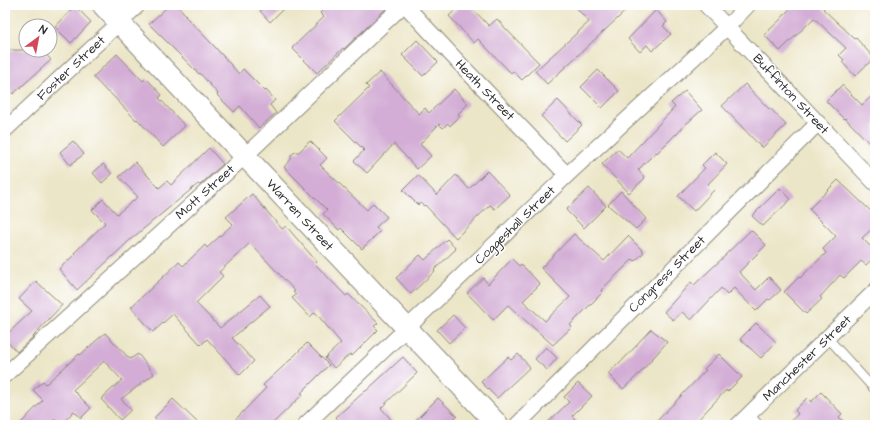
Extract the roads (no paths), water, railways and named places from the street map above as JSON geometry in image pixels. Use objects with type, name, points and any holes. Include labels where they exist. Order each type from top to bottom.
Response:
[{"type":"street","name":"Warren Street","points":[[103,5],[498,425]]},
{"type":"street","name":"Foster Street","points":[[5,130],[138,5]]},
{"type":"street","name":"Mott Street","points":[[5,376],[244,156],[404,5]]},
{"type":"street","name":"Heath Street","points":[[404,5],[567,175]]},
{"type":"street","name":"Buffinton Street","points":[[706,5],[875,183]]},
{"type":"street","name":"Coggeshall Street","points":[[305,425],[567,175],[727,27],[748,5]]},
{"type":"street","name":"Congress Street","points":[[517,425],[818,123]]},
{"type":"street","name":"Manchester Street","points":[[738,425],[754,420],[827,337],[875,291]]},
{"type":"lane","points":[[827,337],[875,390]]}]
